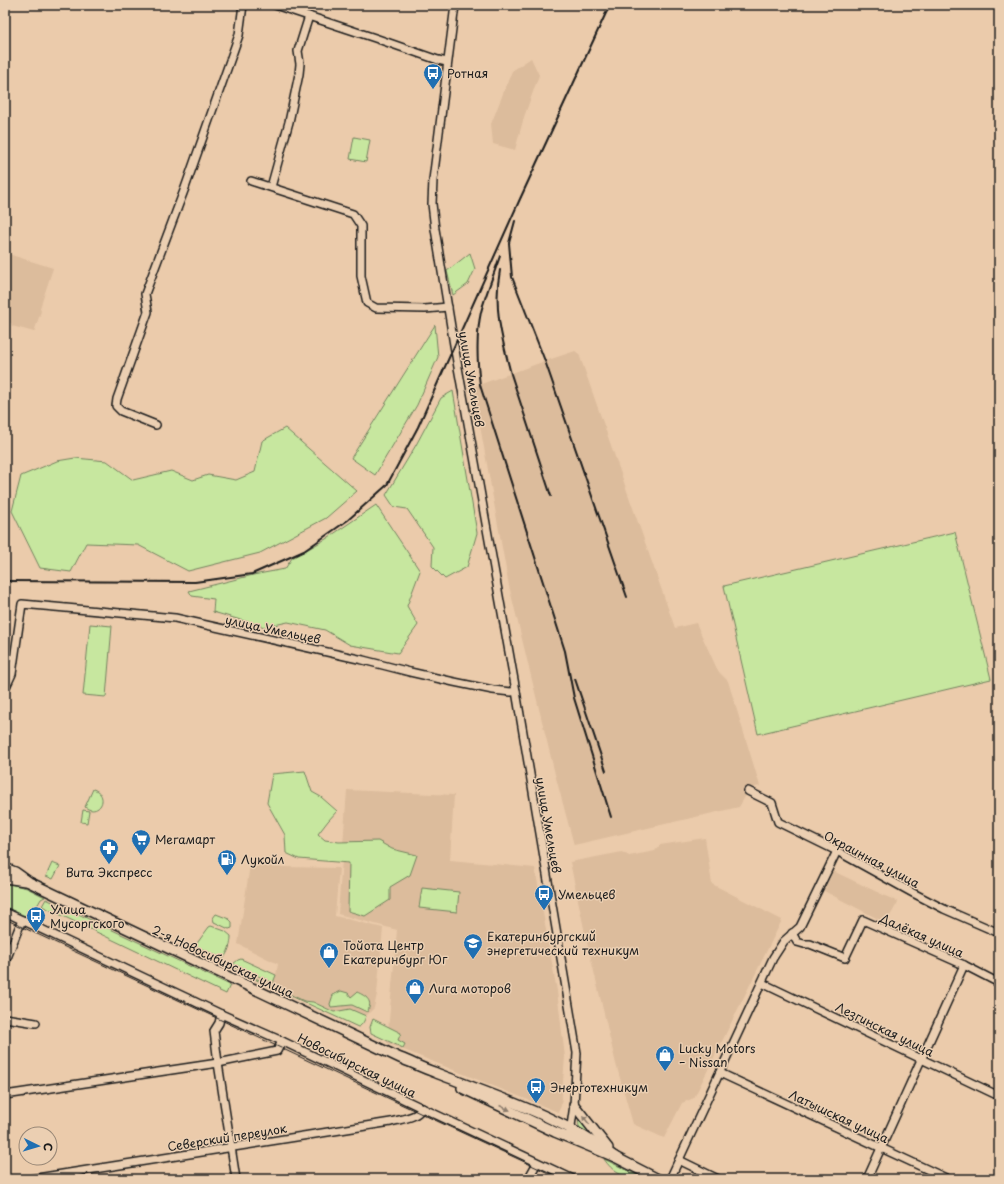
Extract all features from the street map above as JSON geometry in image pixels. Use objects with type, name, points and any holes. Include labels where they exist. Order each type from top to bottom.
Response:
[{"type":"main road","name":"2-я Новосибирская улица","points":[[5,868],[15,872],[29,882],[183,956],[433,1072],[511,1102],[570,1133],[598,1144],[615,1157],[658,1179]]},
{"type":"main road","points":[[5,878],[29,882]]},
{"type":"main road","points":[[574,1105],[615,1157]]},
{"type":"street","points":[[156,425],[121,412],[116,406],[117,399],[148,312],[145,294],[185,188],[239,35],[243,5]]},
{"type":"street","points":[[276,5],[447,62]]},
{"type":"street","name":"улица Умельцев","points":[[455,5],[433,180],[432,204],[454,345],[516,691],[577,1053],[574,1105],[570,1133]]},
{"type":"street","points":[[271,187],[289,122],[300,69],[298,51],[309,16]]},
{"type":"street","points":[[251,181],[353,214],[361,226],[361,276],[367,303],[376,308],[425,309],[448,307]]},
{"type":"street","name":"улица Умельцев","points":[[5,689],[12,674],[22,604],[175,618],[410,672],[499,691],[516,691]]},
{"type":"street","name":"Окраинная улица","points":[[748,791],[772,804],[778,822],[837,851],[919,896],[999,934]]},
{"type":"street","points":[[670,1179],[774,958],[784,940],[800,927],[837,851]]},
{"type":"street","points":[[5,912],[221,1014],[282,1041]]},
{"type":"street","points":[[5,963],[22,920]]},
{"type":"street","name":"Далёкая улица","points":[[792,933],[796,942],[810,944],[845,958],[863,920],[964,965],[999,983]]},
{"type":"street","points":[[867,1179],[964,965]]},
{"type":"street","name":"Лезгинская улица","points":[[762,982],[999,1096]]},
{"type":"street","points":[[221,1014],[219,1023],[214,1031],[236,1179]]},
{"type":"street","points":[[5,1018],[36,1023]]},
{"type":"street","name":"Новосибирская улица","points":[[5,1095],[218,1063],[277,1051],[282,1041],[573,1179]]},
{"type":"street","name":"Латышская улица","points":[[720,1073],[948,1179]]},
{"type":"street","name":"Северский переулок","points":[[31,1179],[391,1122],[420,1113],[422,1108]]},
{"type":"street","points":[[679,1160],[718,1179]]},
{"type":"street","points":[[528,1179],[537,1163]]},
{"type":"shaded area","points":[[531,58],[539,75],[524,117],[515,150],[493,144],[491,124],[512,71]]},
{"type":"shaded area","points":[[5,253],[53,268],[34,332],[12,326],[11,323],[5,322]]},
{"type":"shaded area","points":[[575,351],[579,354],[675,628],[696,623],[718,671],[728,681],[760,786],[750,788],[739,807],[574,845],[509,586],[473,387]]},
{"type":"shaded area","points":[[5,585],[9,585],[5,665]]},
{"type":"shaded area","name":"Екатеринбургский энергетический техникум","points":[[347,790],[454,795],[450,860],[535,868],[557,991],[565,1057],[561,1106],[558,1112],[387,1043],[397,930],[338,914]]},
{"type":"shaded area","points":[[705,838],[712,884],[782,920],[694,1098],[682,1103],[664,1138],[633,1124],[616,1064],[586,938],[570,862],[622,852],[629,856],[655,851],[660,845]]},
{"type":"shaded area","points":[[250,865],[339,868],[335,916],[383,928],[377,994],[374,1008],[366,1016],[350,1009],[334,1012],[314,1002],[304,1001],[272,986],[278,964],[238,944]]},
{"type":"shaded area","points":[[833,871],[898,902],[886,923],[824,891]]},
{"type":"green space","points":[[354,137],[370,140],[366,162],[350,159]]},
{"type":"green space","points":[[470,253],[475,269],[468,284],[453,295],[447,271]]},
{"type":"green space","points":[[435,325],[438,357],[417,405],[375,475],[351,458]]},
{"type":"green space","points":[[453,391],[477,533],[467,567],[445,579],[432,566],[433,547],[407,509],[394,507],[386,495],[416,445],[441,398]]},
{"type":"green space","points":[[285,428],[357,491],[326,518],[260,553],[188,571],[138,545],[86,543],[71,572],[40,568],[12,511],[21,476],[57,461],[75,458],[107,461],[133,480],[171,471],[193,480],[208,475],[236,480],[255,472],[262,441]]},
{"type":"green space","points":[[376,505],[420,571],[407,606],[418,625],[398,653],[350,645],[325,630],[288,622],[265,627],[213,612],[214,599],[192,596],[189,591],[253,575],[285,569],[292,558],[326,539]]},
{"type":"green space","points":[[955,532],[991,679],[758,734],[724,586]]},
{"type":"green space","points":[[90,624],[112,626],[106,697],[83,695]]},
{"type":"green space","points":[[305,771],[312,792],[321,797],[337,811],[318,834],[325,840],[339,842],[378,841],[392,849],[417,855],[410,875],[390,887],[390,900],[365,916],[348,911],[349,863],[299,859],[286,853],[285,835],[267,803],[272,774]]},
{"type":"green space","points":[[93,789],[98,792],[102,800],[98,808],[95,810],[90,810],[85,807]]},
{"type":"green space","points":[[83,810],[89,811],[87,823],[81,822]]},
{"type":"green space","points":[[52,863],[60,866],[53,879],[46,876]]},
{"type":"green space","points":[[5,883],[27,888],[45,897],[41,899],[30,918],[5,907]]},
{"type":"green space","points":[[422,888],[459,892],[457,912],[419,908]]},
{"type":"green space","points":[[46,899],[230,985],[226,994],[42,906]]},
{"type":"green space","points":[[216,914],[229,919],[232,922],[232,928],[229,929],[214,922],[213,918]]},
{"type":"green space","points":[[211,926],[225,931],[231,936],[229,949],[223,959],[195,946]]},
{"type":"green space","points":[[241,959],[276,975],[273,983],[233,964]]},
{"type":"green space","points":[[234,968],[304,1001],[313,1002],[334,1012],[350,1009],[366,1016],[362,1024],[358,1027],[235,970]]},
{"type":"green space","points":[[341,991],[348,993],[351,997],[357,992],[366,997],[370,1005],[367,1012],[352,1005],[331,1007],[330,1004],[333,995]]},
{"type":"green space","points":[[373,1019],[401,1033],[398,1040],[405,1044],[403,1048],[371,1033],[370,1027]]},
{"type":"green space","points":[[580,1116],[600,1140],[583,1132],[579,1126]]},
{"type":"green space","points":[[604,1159],[639,1176],[623,1176],[615,1171]]},
{"type":"tram line","points":[[5,919],[561,1179]]},
{"type":"railway","points":[[5,581],[195,582],[252,574],[304,551],[348,520],[387,485],[418,427],[520,199],[611,5]]},
{"type":"railway","points":[[515,221],[509,243],[512,277],[545,361],[627,597]]},
{"type":"railway","points":[[500,256],[485,298],[479,321],[478,367],[480,385],[565,651],[574,698],[611,817]]},
{"type":"railway","points":[[500,270],[498,284],[498,310],[504,348],[551,496]]},
{"type":"railway","points":[[575,679],[606,771]]},
{"type":"place","name":"Ротная","points":[[433,90]]},
{"type":"place","name":"Мегамарт","points":[[141,856]]},
{"type":"place","name":"Вита Экспресс","points":[[109,865]]},
{"type":"place","name":"Лукойл","points":[[227,876]]},
{"type":"place","name":"Умельцев","points":[[544,911]]},
{"type":"place","name":"Улица Мусоргского","points":[[36,933]]},
{"type":"place","name":"Екатеринбургский энергетический техникум","points":[[473,960]]},
{"type":"place","name":"Тойота Центр Екатеринбург Юг","points":[[329,969]]},
{"type":"place","name":"Лига моторов","points":[[415,1005]]},
{"type":"place","name":"Lucky Motors – Nissan","points":[[665,1072]]},
{"type":"place","name":"Энерготехникум","points":[[536,1104]]}]
